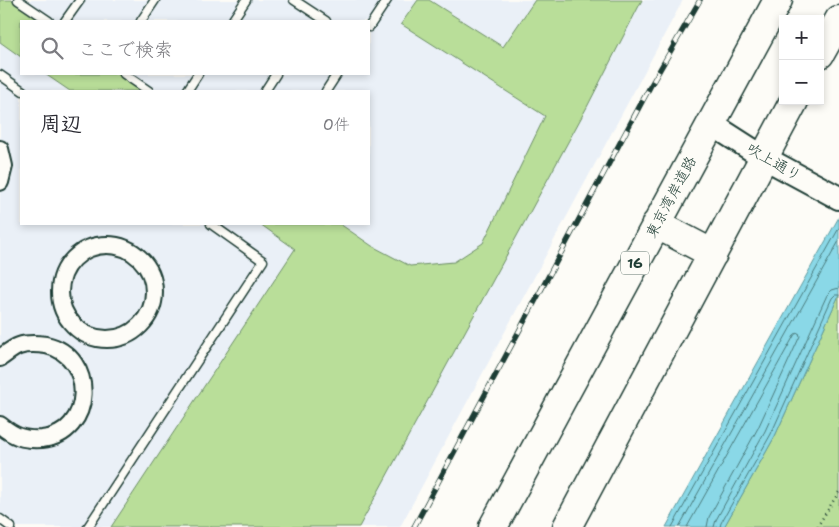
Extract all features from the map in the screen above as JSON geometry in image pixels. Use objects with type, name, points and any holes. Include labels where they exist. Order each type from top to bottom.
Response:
[{"type":"highway","name":"東京湾岸道路","points":[[493,527],[778,0]]},
{"type":"highway","points":[[824,47],[839,20]]},
{"type":"highway","points":[[567,527],[792,105]]},
{"type":"highway","points":[[656,224],[713,254]]},
{"type":"street","name":"吹上通り","points":[[710,123],[763,157],[833,195]]},
{"type":"street","points":[[0,149],[4,166],[0,182]]},
{"type":"street","points":[[110,245],[126,249],[139,257],[149,270],[154,286],[153,303],[147,318],[135,330],[126,335],[110,339],[94,337],[84,333],[71,322],[63,308],[60,294],[62,278],[70,263],[82,252],[94,247],[110,245]]},
{"type":"street","points":[[0,358],[20,346],[36,343],[53,347],[72,361],[77,367],[83,383],[82,406],[74,421],[65,430],[50,438],[28,440],[12,434],[0,425]]},
{"type":"lane","points":[[18,0],[48,20]]},
{"type":"lane","points":[[66,20],[80,0]]},
{"type":"lane","points":[[142,20],[154,0]]},
{"type":"lane","points":[[233,20],[246,0]]},
{"type":"lane","points":[[294,0],[324,20]]},
{"type":"lane","points":[[370,26],[387,0]]},
{"type":"lane","points":[[309,20],[313,13]]},
{"type":"lane","points":[[0,75],[22,90]]},
{"type":"lane","points":[[125,75],[148,90]]},
{"type":"lane","points":[[188,90],[197,75]]},
{"type":"lane","points":[[266,90],[275,75]]},
{"type":"lane","points":[[327,90],[337,75]]},
{"type":"lane","points":[[88,527],[263,261],[212,225]]},
{"type":"lane","points":[[0,520],[11,527]]},
{"type":"path","points":[[817,527],[839,492]]},
{"type":"shaded area","points":[[0,0],[683,0],[400,527],[0,527]]},
{"type":"green space","points":[[0,0],[17,0],[47,20],[20,20],[20,56],[0,42]]},
{"type":"green space","points":[[418,0],[429,0],[503,47],[535,0],[642,0],[587,107],[359,527],[111,527],[295,249],[261,225],[341,225],[372,246],[410,266],[454,262],[483,243],[545,116],[401,24]]},
{"type":"green space","points":[[46,75],[125,75],[148,90],[69,90]]},
{"type":"green space","points":[[839,295],[839,527],[724,527],[775,436]]},
{"type":"water","points":[[839,217],[839,295],[775,436],[724,527],[666,527]]},
{"type":"railway","points":[[414,527],[651,85],[700,0]]}]
